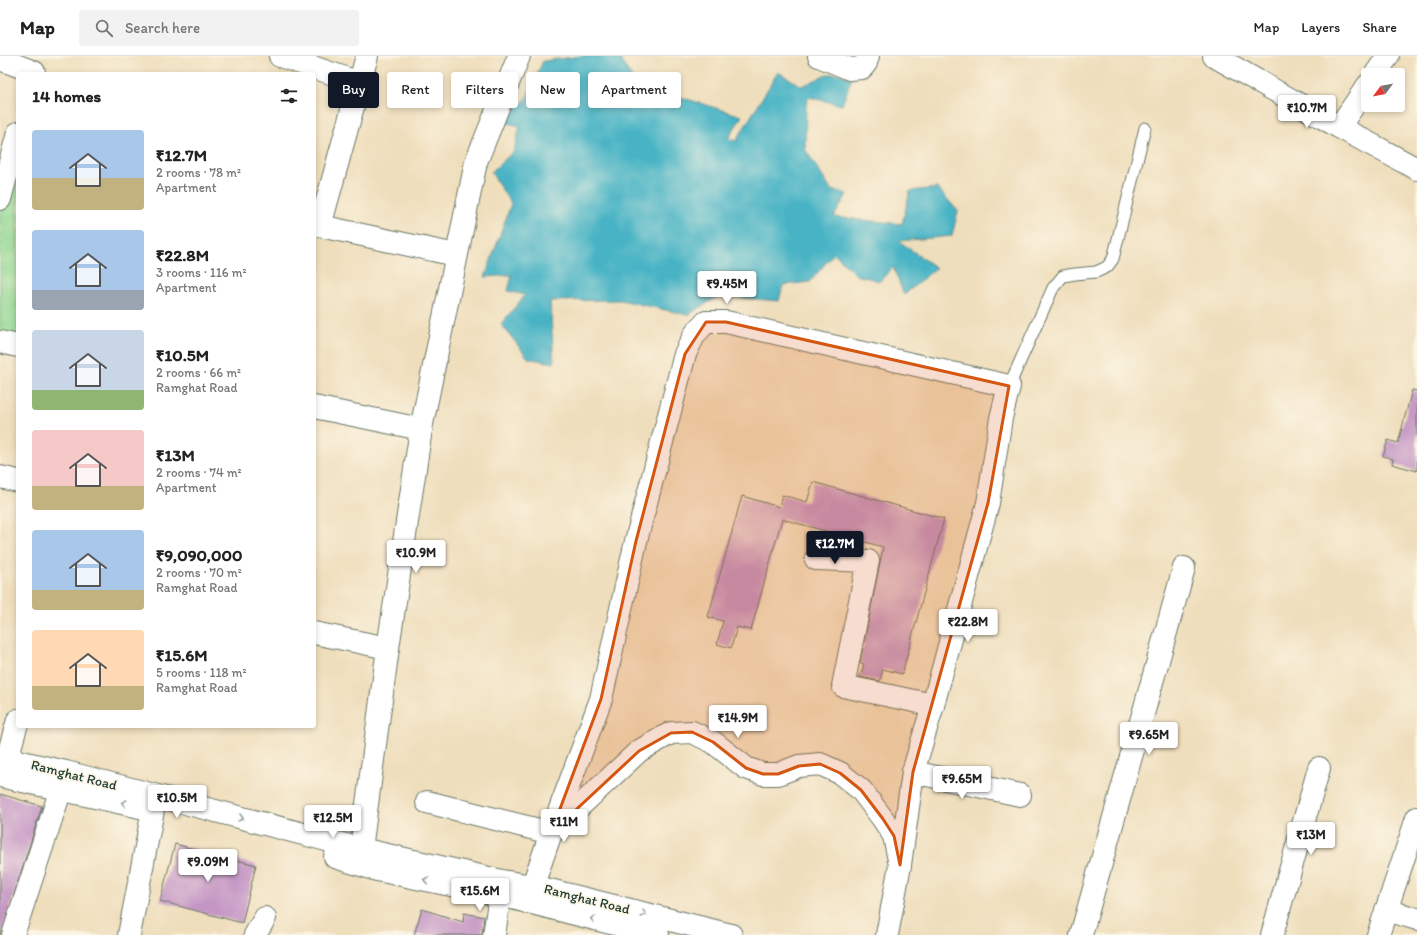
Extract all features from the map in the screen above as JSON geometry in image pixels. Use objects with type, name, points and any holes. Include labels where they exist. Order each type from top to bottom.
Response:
[{"type":"street","points":[[280,56],[328,73]]},
{"type":"street","points":[[363,72],[367,56]]},
{"type":"street","points":[[361,849],[388,648],[421,429],[476,162],[519,56]]},
{"type":"street","points":[[819,56],[850,69],[862,68],[866,63],[868,56]]},
{"type":"street","points":[[1214,56],[1339,127],[1417,169]]},
{"type":"street","points":[[1380,68],[1388,56]]},
{"type":"street","points":[[0,59],[32,72]]},
{"type":"street","points":[[1339,127],[1361,95]]},
{"type":"street","points":[[353,108],[320,226],[456,255]]},
{"type":"street","points":[[0,199],[16,140]]},
{"type":"street","points":[[530,894],[601,699],[636,541],[685,354],[695,334],[706,322],[726,322],[1008,386],[1001,418],[988,503],[934,705],[913,772],[900,865],[887,935]]},
{"type":"street","points":[[0,342],[16,346]]},
{"type":"street","points":[[316,407],[421,429]]},
{"type":"street","points":[[0,477],[16,481]]},
{"type":"street","points":[[816,559],[868,561],[843,686],[934,705]]},
{"type":"street","points":[[1081,935],[1184,568]]},
{"type":"street","points":[[316,633],[388,648]]},
{"type":"street","points":[[2,767],[16,726]]},
{"type":"street","points":[[551,833],[639,751],[671,733],[692,732],[714,742],[746,768],[763,774],[778,774],[799,766],[820,764],[840,773],[861,790],[883,819],[894,836],[900,865]]},
{"type":"street","name":"Ramghat Road","points":[[2,767],[61,789],[153,810],[361,849],[502,881],[530,894],[658,935]]},
{"type":"street","name":"Ramghat Road","points":[[2,767],[66,772],[265,832],[377,870],[500,895],[530,894],[693,931],[731,935]]},
{"type":"street","points":[[1272,935],[1318,768]]},
{"type":"street","points":[[913,772],[1020,795]]},
{"type":"street","points":[[13,935],[61,789]]},
{"type":"street","points":[[427,802],[551,833]]},
{"type":"street","points":[[129,935],[153,810]]},
{"type":"street","points":[[1378,935],[1417,818]]},
{"type":"street","points":[[494,935],[500,895]]},
{"type":"street","points":[[1386,910],[1417,919]]},
{"type":"lane","points":[[1008,386],[1053,288],[1063,276],[1096,272],[1107,267],[1113,259],[1145,128]]},
{"type":"highlighted area","points":[[706,322],[726,322],[1009,386],[988,503],[913,772],[900,865],[894,836],[883,819],[861,790],[840,773],[820,764],[799,766],[778,774],[763,774],[746,768],[713,742],[692,732],[671,733],[639,751],[551,833],[601,699],[636,541],[685,354]]},
{"type":"green space","points":[[16,140],[16,346],[0,342],[0,199]]},
{"type":"water","points":[[582,56],[619,56],[628,72],[588,72],[588,108],[681,108],[681,97],[742,116],[728,139],[736,141],[778,72],[802,86],[828,74],[839,74],[852,78],[842,105],[808,97],[806,105],[805,149],[831,190],[847,194],[834,217],[902,224],[910,191],[937,188],[958,211],[952,236],[899,241],[936,268],[904,295],[893,267],[880,281],[856,275],[834,253],[810,282],[783,285],[779,301],[719,296],[688,315],[621,300],[550,301],[554,363],[528,358],[501,324],[525,295],[508,291],[512,275],[485,277],[511,204],[491,172],[514,151],[520,126],[503,122],[505,114],[514,108],[518,108],[518,106],[526,99],[526,108],[580,108],[580,72],[538,72],[543,61]]},
{"type":"building","points":[[1412,390],[1417,391],[1417,471],[1392,464],[1393,459],[1383,456],[1388,440],[1398,443]]},
{"type":"building","points":[[813,482],[944,519],[902,674],[883,669],[880,681],[860,677],[864,664],[860,663],[883,547],[782,519],[751,630],[737,627],[731,648],[717,644],[723,621],[708,617],[742,496],[779,507],[782,495],[807,502]]},
{"type":"building","points":[[0,794],[42,806],[1,935],[0,935]]},
{"type":"building","points":[[175,844],[256,865],[242,923],[160,901]]},
{"type":"building","points":[[422,909],[463,922],[464,913],[484,917],[482,935],[414,935]]}]
